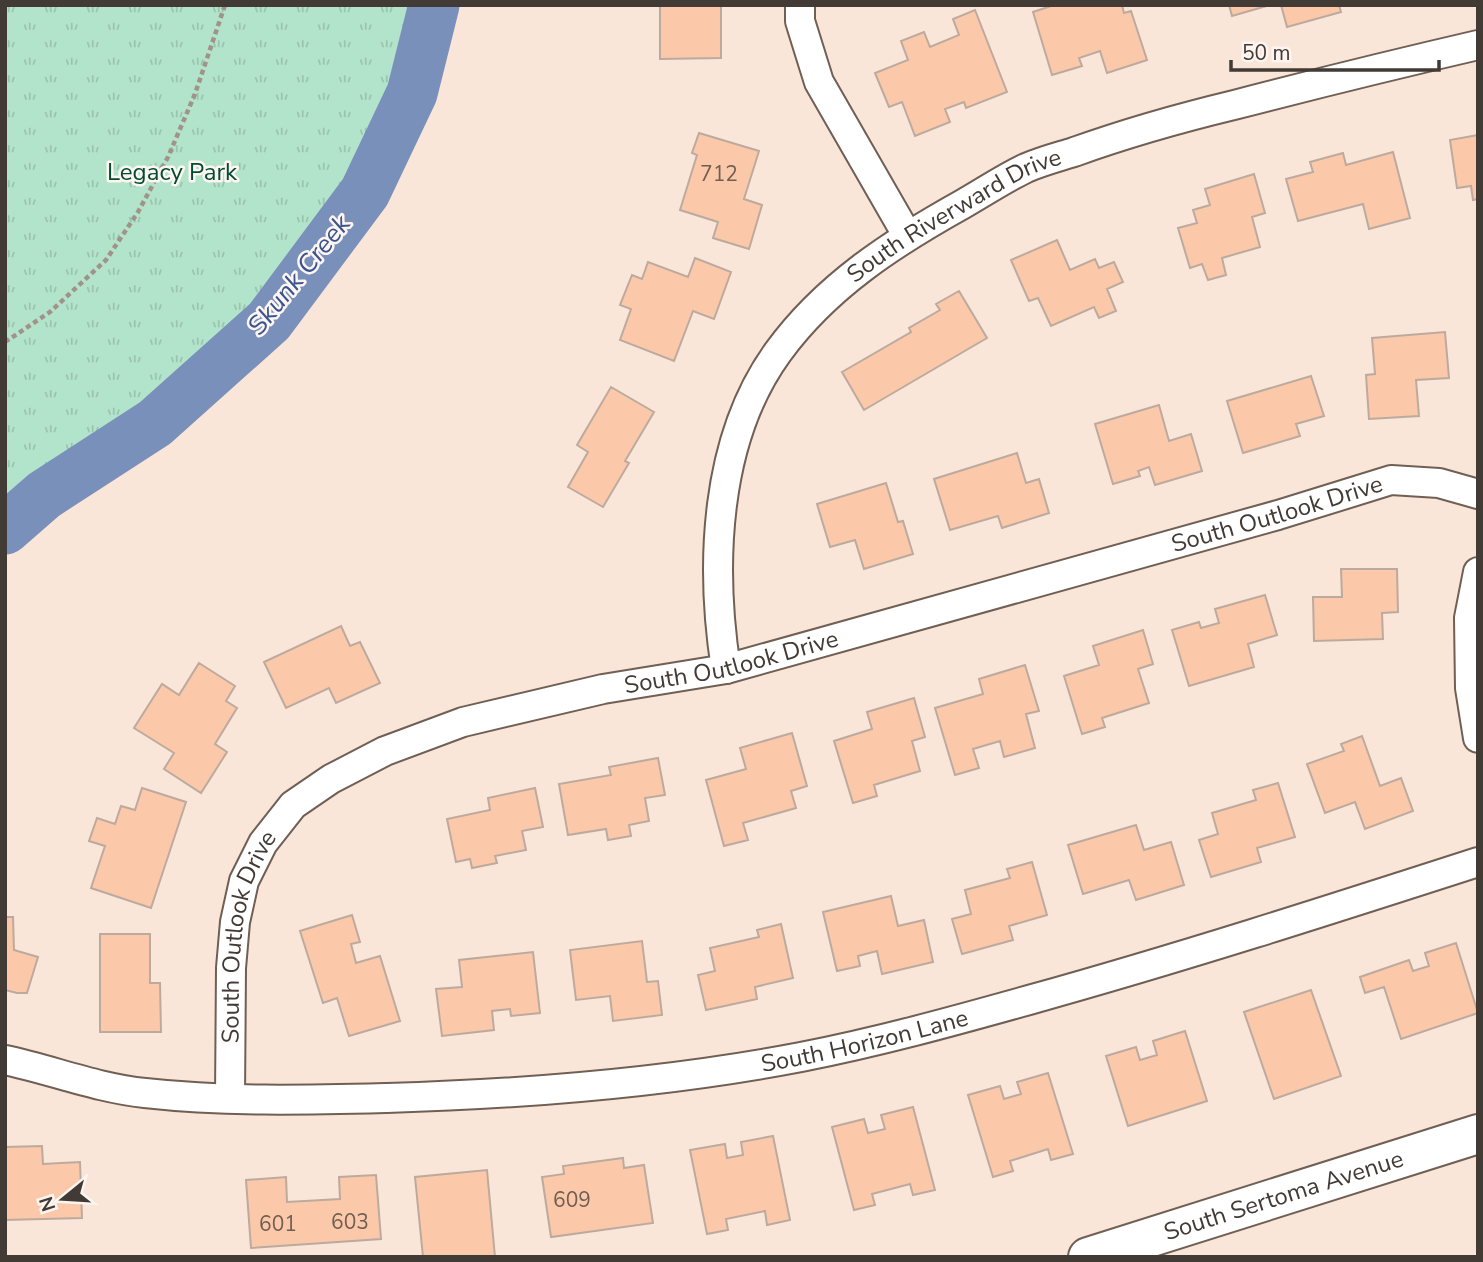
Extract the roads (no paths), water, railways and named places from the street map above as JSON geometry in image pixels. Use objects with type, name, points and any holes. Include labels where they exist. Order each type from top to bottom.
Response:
[{"type":"main road","name":"South Sertoma Avenue","points":[[1088,1257],[1478,1135]]},
{"type":"street","points":[[800,5],[800,21],[819,82],[907,235]]},
{"type":"street","name":"South Riverward Drive","points":[[726,669],[719,620],[718,540],[725,484],[732,458],[754,394],[777,353],[811,312],[844,280],[907,235],[1026,168],[1140,129],[1478,46]]},
{"type":"street","name":"South Outlook Drive","points":[[230,1098],[231,968],[243,881],[263,843],[293,805],[331,779],[385,751],[463,722],[603,689],[726,669],[1278,516],[1391,480],[1439,483],[1478,494]]},
{"type":"street","points":[[1478,572],[1469,618],[1470,688],[1478,738]]},
{"type":"street","name":"South Horizon Lane","points":[[5,1060],[46,1069],[86,1083],[143,1093],[262,1101],[487,1095],[675,1076],[800,1057],[950,1022],[1094,982],[1478,862]]},
{"type":"waterway","name":"Skunk Creek","points":[[5,529],[44,495],[155,423],[269,321],[365,192],[412,93],[434,5]]},
{"type":"park label","name":"Legacy Park","points":[[172,172]]}]
